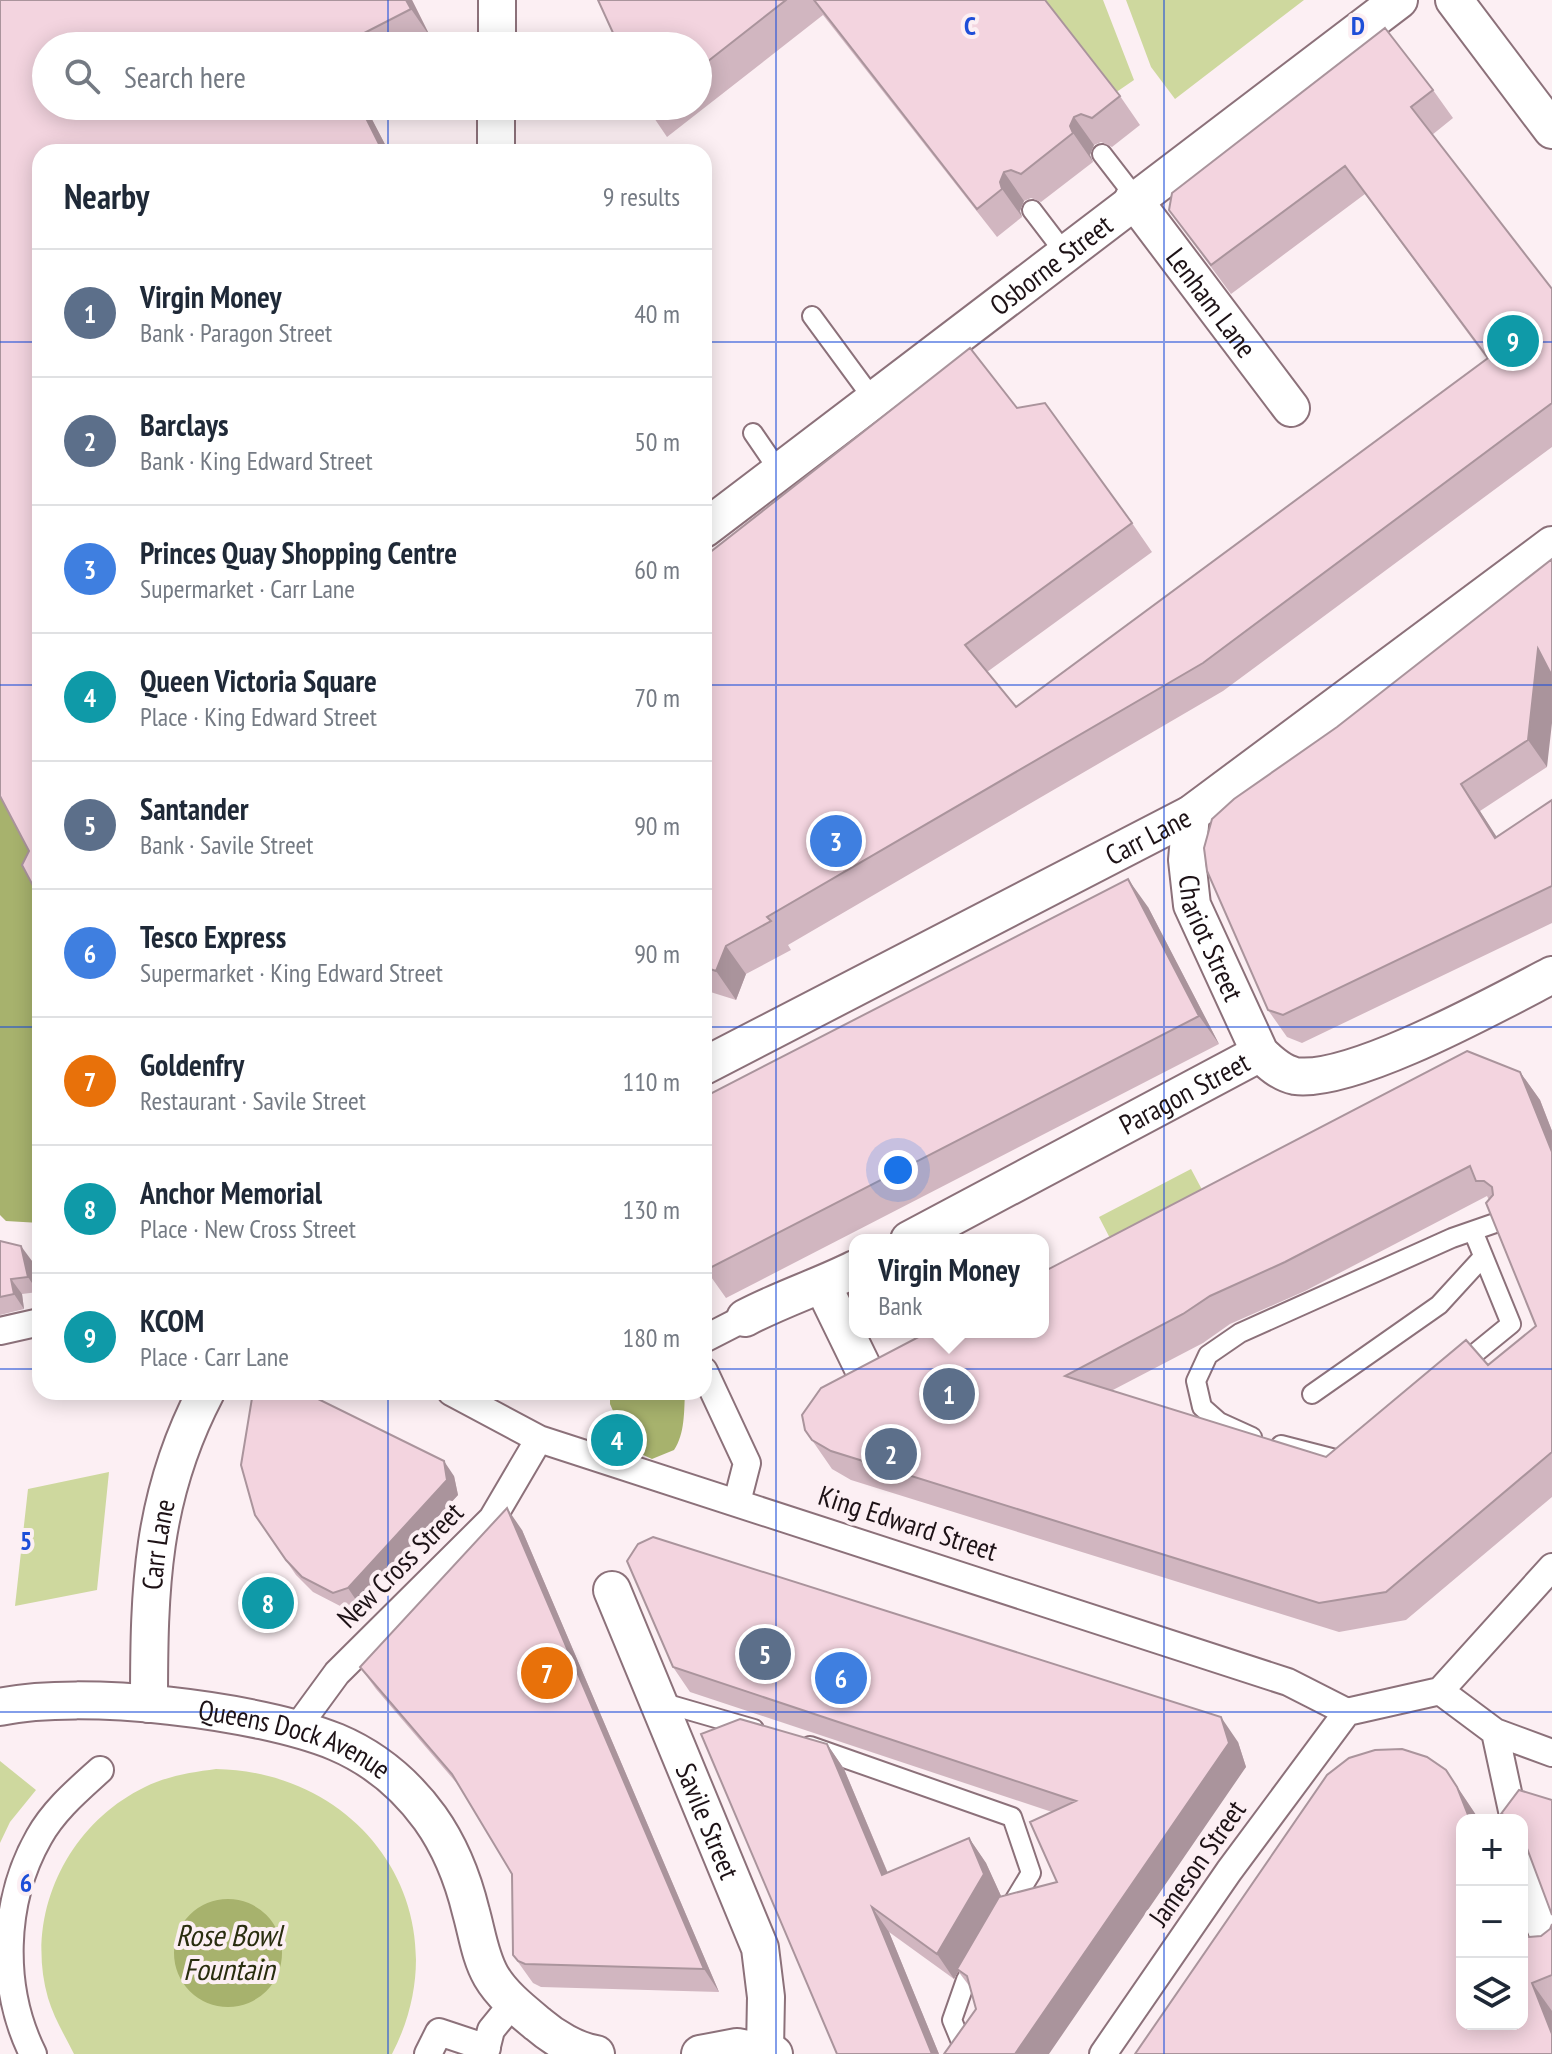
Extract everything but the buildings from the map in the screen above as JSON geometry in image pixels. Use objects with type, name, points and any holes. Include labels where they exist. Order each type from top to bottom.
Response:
[{"type":"street","points":[[497,0],[497,32]]},
{"type":"street","name":"Osborne Street","points":[[712,523],[1134,198],[1399,0]]},
{"type":"street","points":[[1454,0],[1552,130]]},
{"type":"street","points":[[496,120],[496,144]]},
{"type":"street","name":"Lenham Lane","points":[[1134,198],[1291,408]]},
{"type":"street","name":"Carr Lane","points":[[712,1062],[1191,814],[1552,545]]},
{"type":"street","name":"Chariot Street","points":[[1191,814],[1187,860],[1192,905],[1260,1053]]},
{"type":"street","name":"Paragon Street","points":[[920,1234],[1260,1053],[1273,1066],[1295,1076],[1326,1075],[1387,1054],[1552,975]]},
{"type":"street","points":[[712,1335],[788,1296],[823,1286],[849,1272]]},
{"type":"street","points":[[823,1286],[862,1366]]},
{"type":"street","points":[[0,1331],[32,1324]]},
{"type":"street","points":[[712,1388],[747,1463],[737,1502]]},
{"type":"street","name":"Carr Lane","points":[[149,1704],[155,1542],[165,1490],[187,1428],[202,1400]]},
{"type":"street","name":"King Edward Street","points":[[466,1400],[539,1439],[1288,1682],[1347,1712]]},
{"type":"street","name":"New Cross Street","points":[[296,1729],[337,1673],[492,1519],[539,1439]]},
{"type":"street","points":[[1347,1712],[1440,1691],[1552,1567]]},
{"type":"street","name":"Savile Street","points":[[612,1590],[760,1948],[769,2052]]},
{"type":"street","points":[[1440,1691],[1495,1732],[1552,1753]]},
{"type":"street","name":"Queens Dock Avenue","points":[[0,1707],[28,1701],[149,1704],[296,1729],[338,1743],[375,1763],[404,1787],[430,1818],[454,1860],[491,1976],[513,2003],[550,2034],[596,2054]]},
{"type":"street","name":"Jameson Street","points":[[1103,2054],[1229,1871],[1347,1712]]},
{"type":"street","points":[[1495,1732],[1513,1814]]},
{"type":"street","points":[[33,2054],[13,2001],[8,1959],[10,1916],[21,1874],[40,1835],[67,1800],[100,1770]]},
{"type":"street","points":[[1528,1878],[1552,1944]]},
{"type":"street","points":[[428,2054],[439,2032],[486,2051],[491,2030],[513,2003]]},
{"type":"street","points":[[700,2054],[737,2047],[769,2052]]},
{"type":"lane","points":[[1102,154],[1134,198]]},
{"type":"lane","points":[[1032,210],[1064,252]]},
{"type":"lane","points":[[812,316],[873,399]]},
{"type":"lane","points":[[753,433],[779,471]]},
{"type":"lane","points":[[1366,1443],[1343,1461],[1245,1435],[1219,1422],[1202,1407],[1196,1381],[1208,1355],[1240,1333],[1501,1221]]},
{"type":"lane","points":[[1444,1379],[1511,1324],[1473,1231]]},
{"type":"lane","points":[[1312,1394],[1439,1305],[1482,1258]]},
{"type":"lane","points":[[657,1701],[783,1738],[1012,1817],[1031,1873],[966,1980],[952,2020],[966,2054]]},
{"type":"shaded area","points":[[1042,0],[1103,0],[1134,80],[1115,93]]},
{"type":"shaded area","points":[[1126,0],[1304,0],[1175,99],[1151,67]]},
{"type":"shaded area","points":[[1191,1169],[1207,1199],[1114,1246],[1099,1217]]},
{"type":"shaded area","points":[[109,1472],[97,1590],[15,1606],[28,1489]]},
{"type":"shaded area","points":[[0,1761],[36,1790],[10,1822],[0,1843]]},
{"type":"shaded area","points":[[216,1769],[270,1776],[318,1796],[357,1824],[388,1861],[408,1904],[416,1952],[411,2003],[392,2054],[74,2054],[50,2005],[42,1966],[42,1935],[48,1904],[59,1875],[74,1848],[94,1824],[118,1803],[162,1780]]},
{"type":"water","points":[[0,0],[32,32],[32,120],[44,120],[41,144],[32,144],[32,1223],[6,1221],[0,1215]]},
{"type":"water","points":[[610,1400],[685,1400],[678,1444],[674,1450],[652,1459],[630,1449]]},
{"type":"water","name":"Rose Bowl Fountain","points":[[228,1899],[249,1903],[266,1915],[278,1932],[282,1953],[278,1974],[266,1991],[249,2003],[228,2007],[207,2003],[190,1991],[178,1974],[174,1953],[178,1932],[190,1915],[207,1903]]},
{"type":"place","name":"KCOM","points":[[1513,341]]},
{"type":"place","name":"Princes Quay Shopping Centre","points":[[836,841]]},
{"type":"place","name":"Virgin Money","points":[[949,1394]]},
{"type":"place","name":"Queen Victoria Square","points":[[617,1440]]},
{"type":"place","name":"Barclays","points":[[891,1454]]},
{"type":"place","name":"Anchor Memorial","points":[[268,1603]]},
{"type":"place","name":"Santander","points":[[765,1654]]},
{"type":"place","name":"Goldenfry","points":[[547,1673]]},
{"type":"place","name":"Tesco Express","points":[[841,1678]]}]
